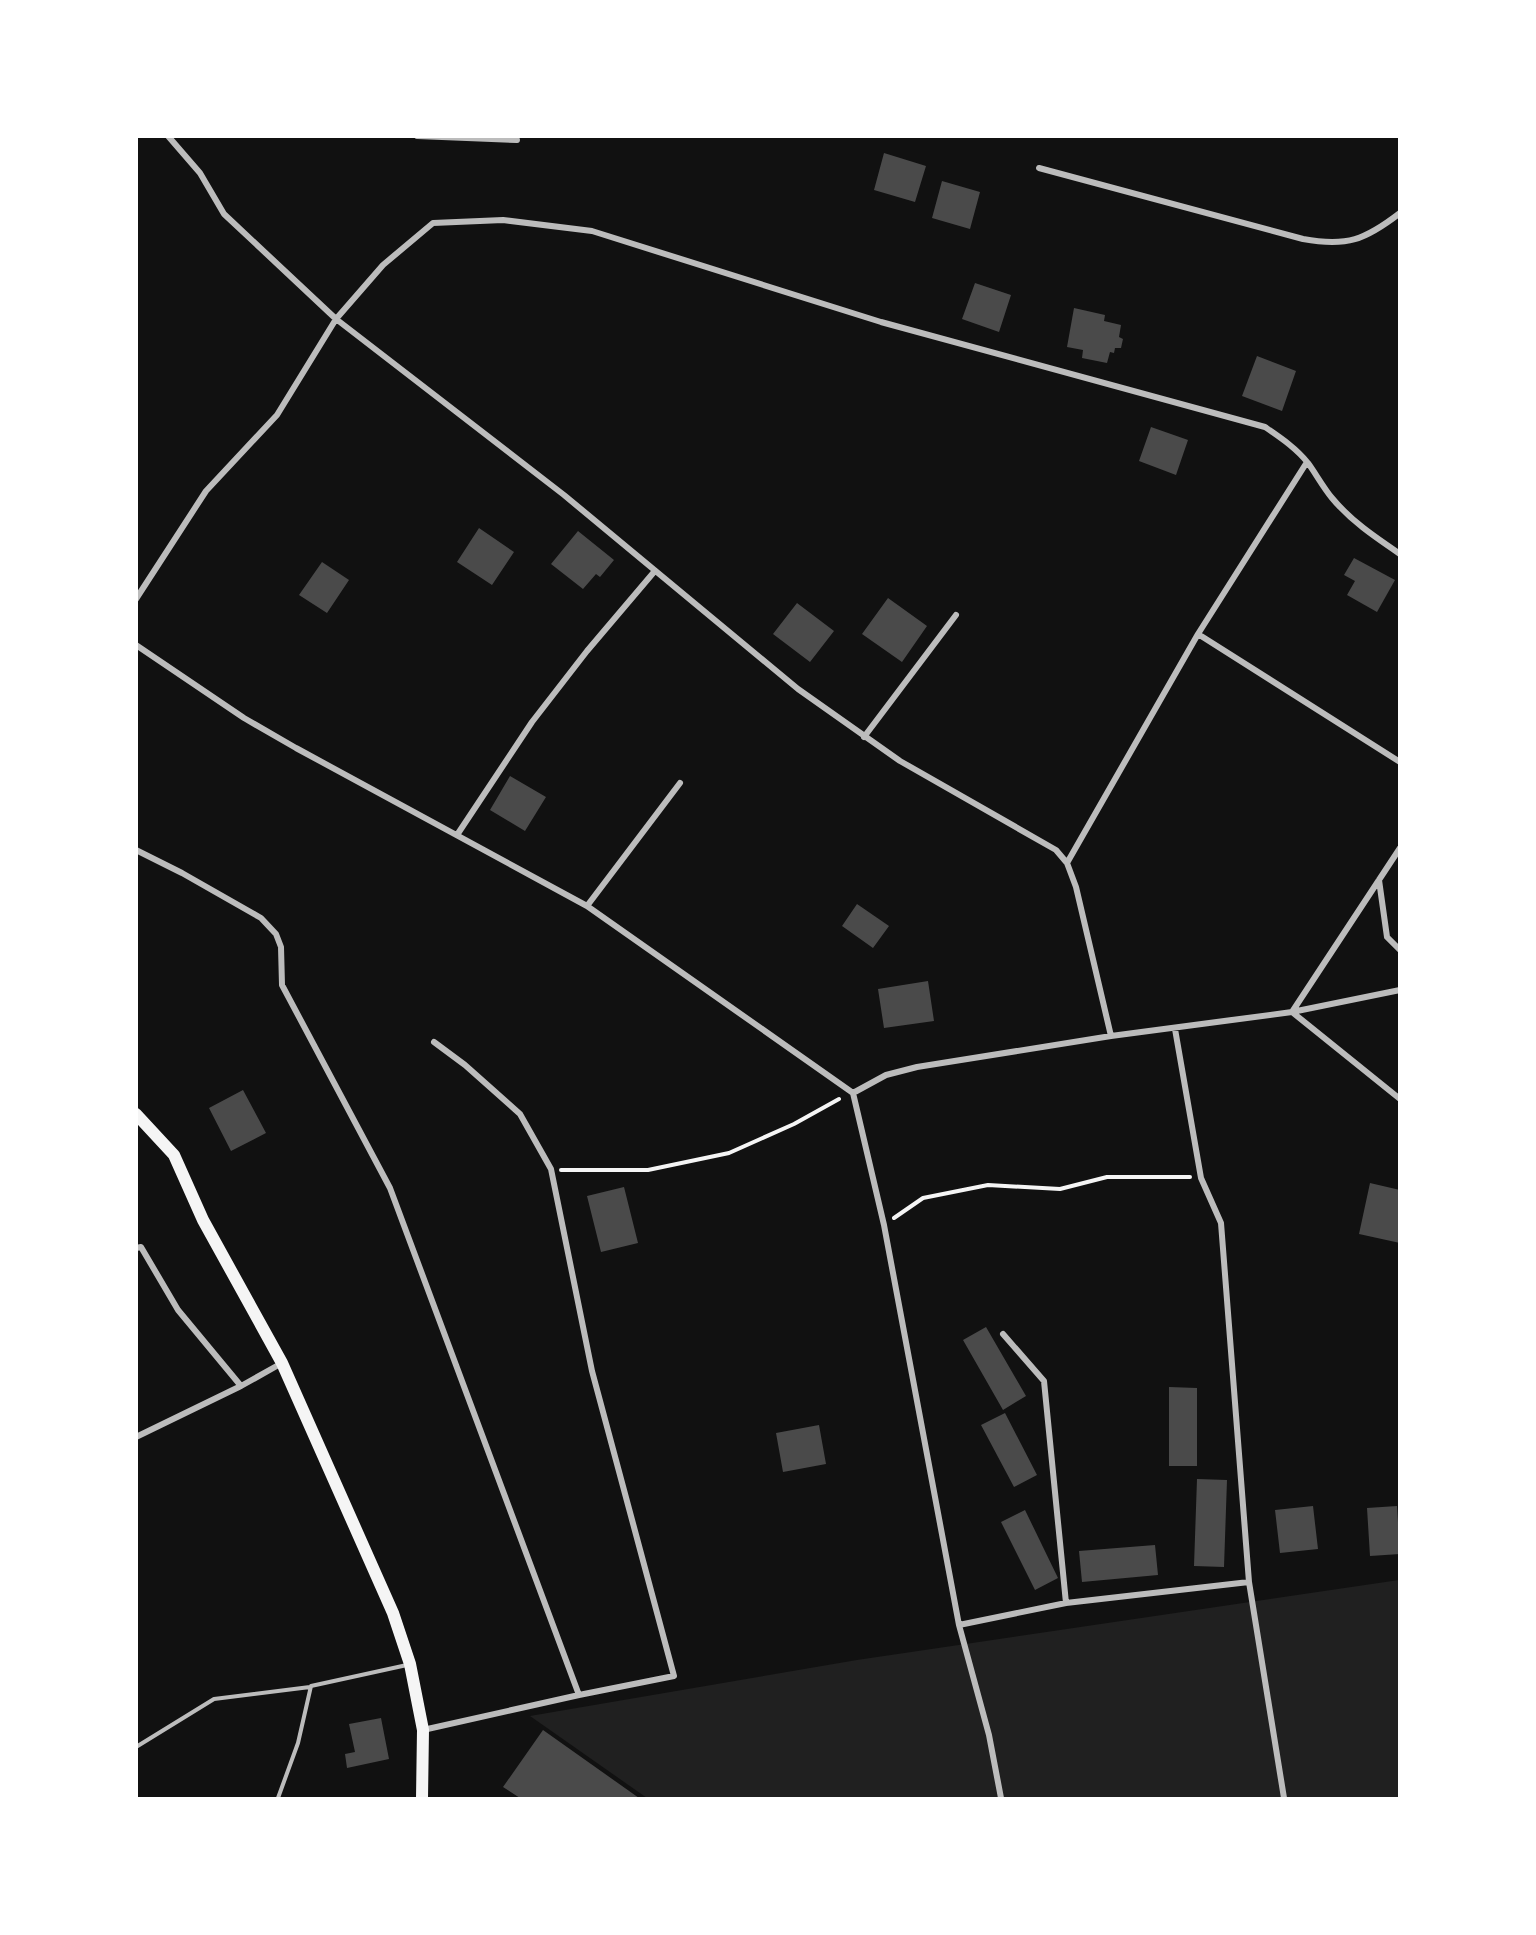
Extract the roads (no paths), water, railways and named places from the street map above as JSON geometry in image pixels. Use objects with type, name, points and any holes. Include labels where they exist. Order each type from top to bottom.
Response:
[{"type":"main road","points":[[136,1114],[174,1155],[203,1220],[282,1363],[393,1613],[410,1664],[423,1730],[422,1798]]},
{"type":"street","points":[[168,136],[200,173],[224,214],[336,319],[564,495],[654,572],[798,689],[900,761],[1056,850],[1067,863],[1076,887],[1111,1036]]},
{"type":"street","points":[[417,136],[517,140]]},
{"type":"street","points":[[1039,168],[1303,239],[1327,243],[1351,241],[1377,230],[1400,213]]},
{"type":"street","points":[[136,598],[206,491],[277,415],[336,319],[383,265],[433,223],[503,220],[592,231],[881,322],[1265,428],[1287,441],[1307,462],[1330,496],[1364,530],[1400,554]]},
{"type":"street","points":[[1067,863],[1198,634],[1307,462]]},
{"type":"street","points":[[457,835],[532,722],[587,651],[654,572]]},
{"type":"street","points":[[864,737],[956,615]]},
{"type":"street","points":[[1198,634],[1400,762]]},
{"type":"street","points":[[136,645],[244,718],[587,906],[853,1093],[884,1225],[959,1625],[989,1735],[1001,1798]]},
{"type":"street","points":[[587,906],[680,783]]},
{"type":"street","points":[[1292,1012],[1400,848]]},
{"type":"street","points":[[136,850],[261,918],[276,934],[281,947],[282,985],[390,1188],[579,1695]]},
{"type":"street","points":[[1379,880],[1386,938],[1400,950]]},
{"type":"street","points":[[853,1093],[886,1075],[917,1067],[1111,1036],[1292,1012],[1400,990]]},
{"type":"street","points":[[1292,1012],[1400,1099]]},
{"type":"street","points":[[1175,1029],[1201,1178],[1221,1223],[1249,1582],[1284,1798]]},
{"type":"street","points":[[423,1730],[674,1676],[592,1371],[552,1170],[520,1114],[465,1065],[434,1042]]},
{"type":"street","points":[[136,1248],[141,1247],[178,1310],[241,1386]]},
{"type":"street","points":[[1003,1335],[1044,1381],[1066,1603]]},
{"type":"street","points":[[136,1437],[241,1386],[282,1363]]},
{"type":"street","points":[[959,1625],[1066,1603],[1249,1582]]},
{"type":"lane","points":[[136,1747],[214,1699],[311,1686],[410,1664]]},
{"type":"lane","points":[[278,1798],[298,1743],[311,1686]]}]
